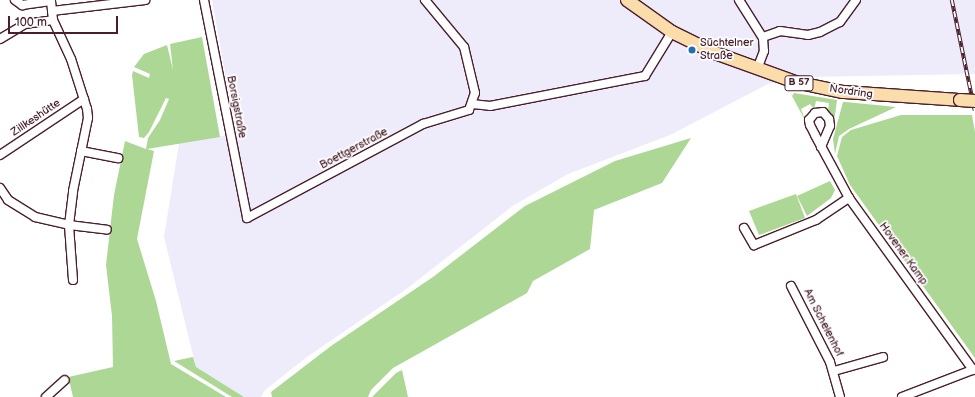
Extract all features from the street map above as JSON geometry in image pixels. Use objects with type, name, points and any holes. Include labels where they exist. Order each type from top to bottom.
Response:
[{"type":"main road","name":"Nordring","points":[[626,0],[672,32],[757,69],[795,82],[843,92],[975,101]]},
{"type":"street","points":[[18,2],[51,0],[53,20],[79,82],[88,118],[69,225],[73,280]]},
{"type":"street","points":[[52,11],[108,2],[145,0]]},
{"type":"street","name":"Borsigstraße","points":[[204,0],[247,218]]},
{"type":"street","points":[[425,0],[464,47],[475,92],[472,104],[490,106],[645,76],[672,32]]},
{"type":"street","points":[[739,0],[763,37],[764,51],[757,69]]},
{"type":"street","points":[[763,37],[780,31],[808,35],[825,30],[840,22],[856,0]]},
{"type":"street","points":[[0,39],[25,24],[53,20]]},
{"type":"street","name":"Zillkeshütte","points":[[0,155],[84,99]]},
{"type":"street","name":"Boettgerstraße","points":[[247,218],[423,124],[462,114],[472,104]]},
{"type":"street","name":"Hovener Kamp","points":[[822,147],[849,198],[974,369]]},
{"type":"street","points":[[81,151],[118,158]]},
{"type":"street","points":[[0,188],[8,200],[35,217],[69,225],[107,230]]},
{"type":"street","points":[[744,228],[754,246],[816,220],[849,198]]},
{"type":"street","name":"Am Schelenhof","points":[[791,286],[834,371],[840,397]]},
{"type":"street","name":"Am Schelenhof","points":[[834,371],[883,357]]},
{"type":"street","points":[[902,397],[974,369]]},
{"type":"street","points":[[46,397],[65,380]]},
{"type":"shaded area","points":[[212,0],[975,0],[975,74],[806,77],[768,84],[670,135],[568,174],[514,205],[409,287],[307,357],[265,390],[261,397],[244,397],[196,367],[164,237],[179,143],[236,134]]},
{"type":"green space","points":[[202,37],[220,137],[147,149],[154,151],[137,239],[156,301],[171,364],[226,397],[73,397],[70,384],[64,378],[113,367],[112,316],[106,265],[114,195],[125,141],[146,149],[148,138],[160,120],[169,99],[166,98],[149,132],[144,138],[139,137],[132,75],[133,71],[149,78],[150,74],[134,67],[144,54],[167,45],[173,70],[170,44]]},
{"type":"green space","points":[[794,93],[837,100],[834,122],[828,111],[829,103],[816,101],[814,109],[810,104],[801,109],[806,122],[792,96]]},
{"type":"green space","points":[[843,102],[896,107],[849,129],[839,136],[835,154],[833,139]]},
{"type":"green space","points":[[901,115],[972,115],[975,132],[975,358],[850,185],[837,156],[842,137],[851,130]]},
{"type":"green space","points":[[691,138],[662,183],[594,210],[590,249],[533,281],[527,293],[393,368],[371,390],[368,397],[272,397],[271,392],[331,346],[433,277],[525,206],[615,161]]},
{"type":"green space","points":[[830,181],[835,190],[831,198],[807,216],[797,196]]},
{"type":"green space","points":[[796,194],[805,218],[759,235],[749,211]]},
{"type":"green space","points":[[193,357],[196,367],[244,397],[232,397],[174,361]]},
{"type":"green space","points":[[402,370],[408,397],[372,397],[396,373]]},
{"type":"railway","points":[[952,0],[975,111]]},
{"type":"place","name":"Süchtelner Straße","points":[[692,50]]}]
